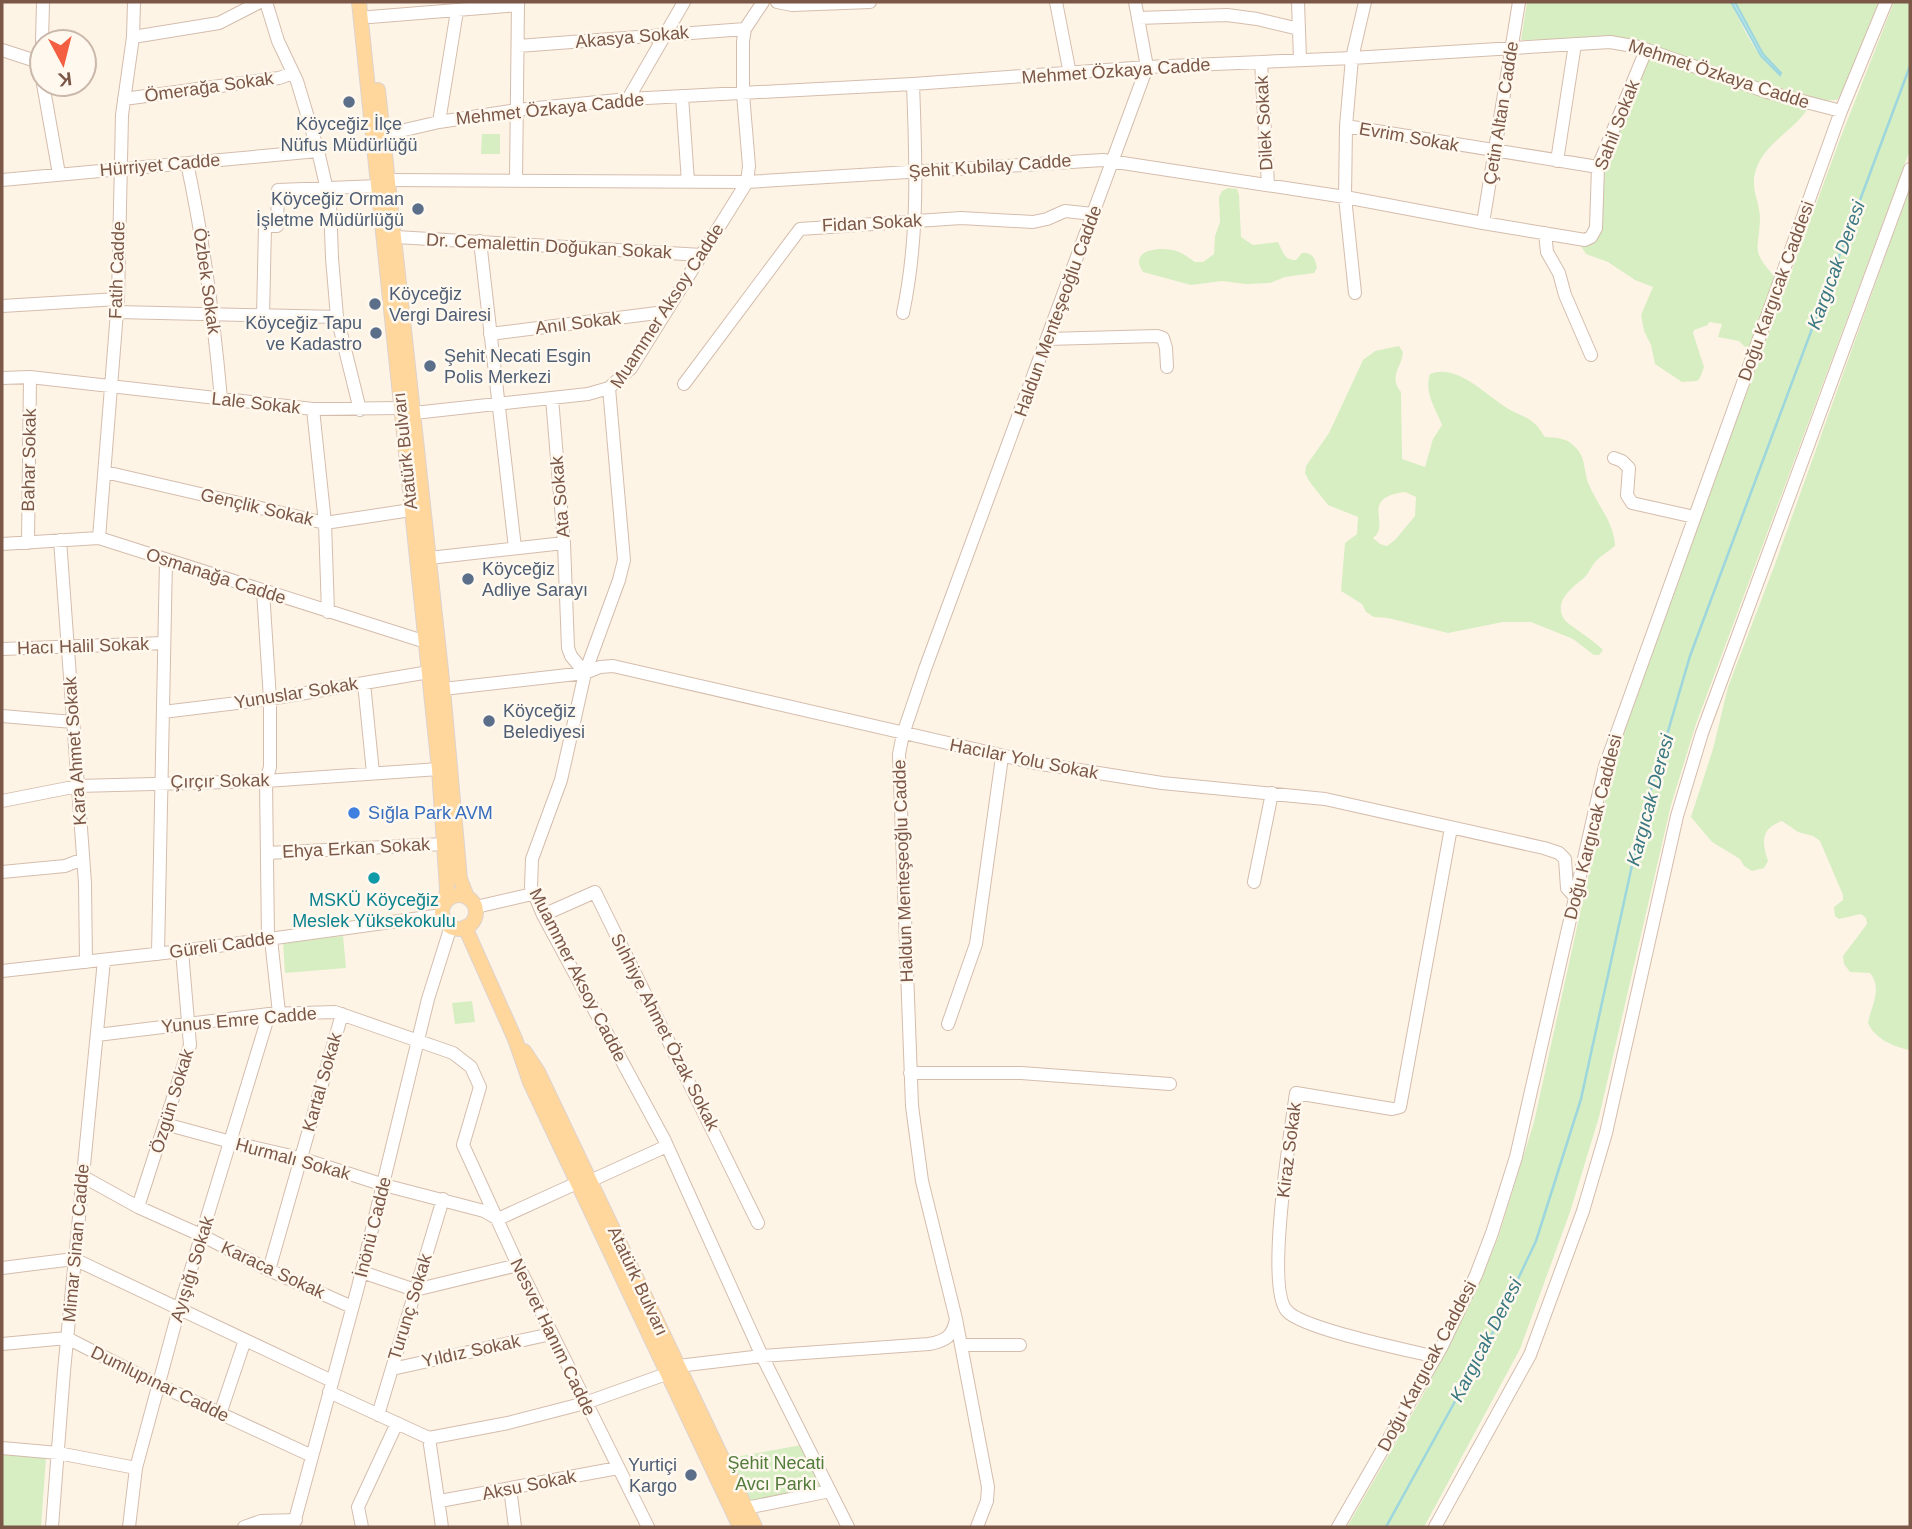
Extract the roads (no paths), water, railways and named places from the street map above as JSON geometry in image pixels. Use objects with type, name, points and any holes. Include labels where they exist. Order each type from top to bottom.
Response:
[{"type":"main road","name":"Atatürk Bulvarı","points":[[359,2],[384,183],[407,410],[429,558],[460,879],[471,902]]},
{"type":"main road","name":"Atatürk Bulvarı","points":[[368,2],[383,135],[384,183],[396,237],[411,510],[439,769],[451,917],[515,1039],[530,1082],[583,1182],[673,1370],[755,1527]]},
{"type":"main road","points":[[456,895],[471,902],[473,922],[451,917],[456,895]]},
{"type":"main road","name":"Atatürk Bulvarı","points":[[673,1370],[740,1527]]},
{"type":"street","points":[[42,28],[43,2]]},
{"type":"street","name":"Fatih Cadde","points":[[99,538],[117,306],[124,99],[133,37],[134,2]]},
{"type":"street","points":[[133,37],[219,23],[260,2]]},
{"type":"street","points":[[266,2],[278,41],[293,73],[327,188],[337,317],[360,410]]},
{"type":"street","points":[[628,99],[684,2]]},
{"type":"street","points":[[747,182],[749,166],[743,94],[743,41],[745,29],[763,2]]},
{"type":"street","points":[[777,2],[792,5],[870,2]]},
{"type":"street","points":[[1056,2],[1070,74]]},
{"type":"street","name":"Haldun Menteşeoğlu Cadde","points":[[977,1527],[987,1501],[988,1487],[963,1345],[922,1181],[914,1133],[898,764],[902,734],[1147,67],[1135,2]]},
{"type":"street","points":[[1298,2],[1300,59]]},
{"type":"street","points":[[1354,293],[1345,197],[1346,126],[1352,58],[1365,2]]},
{"type":"street","name":"Çetin Altan Cadde","points":[[1483,223],[1519,2]]},
{"type":"street","name":"Doğu Kargıcak Caddesi","points":[[1338,1527],[1436,1357],[1476,1275],[1509,1182],[1605,766],[1841,111],[1886,2]]},
{"type":"street","points":[[370,17],[422,8],[457,11],[518,3],[516,181]]},
{"type":"street","points":[[1138,18],[1206,8],[1298,29]]},
{"type":"street","points":[[439,122],[457,11]]},
{"type":"street","name":"Akasya Sokak","points":[[518,46],[745,29]]},
{"type":"street","name":"Mehmet Özkaya Cadde","points":[[383,135],[439,122],[517,110],[628,99],[913,84],[1147,67],[1619,43],[1782,97],[1841,111]]},
{"type":"street","points":[[1558,161],[1575,44]]},
{"type":"street","points":[[2,50],[28,58]]},
{"type":"street","name":"Sahil Sokak","points":[[1586,240],[1596,228],[1598,167],[1646,50]]},
{"type":"street","name":"Dilek Sokak","points":[[1261,62],[1268,185]]},
{"type":"street","name":"Ömerağa Sokak","points":[[124,99],[279,78],[293,73]]},
{"type":"street","points":[[904,313],[916,220],[913,84]]},
{"type":"street","points":[[682,96],[688,182]]},
{"type":"street","points":[[45,98],[59,174]]},
{"type":"street","name":"Evrim Sokak","points":[[1346,126],[1598,167]]},
{"type":"street","name":"Hürriyet Cadde","points":[[2,180],[318,151]]},
{"type":"street","name":"Şehit Kubilay Cadde","points":[[263,316],[265,226],[277,226],[278,190],[384,183],[747,182],[1092,160],[1114,161],[1345,197],[1586,240]]},
{"type":"street","name":"Özbek Sokak","points":[[187,163],[201,228],[221,399]]},
{"type":"street","points":[[1435,1527],[1530,1355],[1583,1211],[1606,1133],[1677,816],[1702,733],[1910,169]]},
{"type":"street","name":"Muammer Aksoy Cadde","points":[[747,182],[631,368],[609,388],[624,560],[585,673],[561,780],[532,859],[530,880],[532,894],[542,915],[667,1146],[762,1356],[848,1527]]},
{"type":"street","name":"Fidan Sokak","points":[[684,384],[800,229],[975,218],[1033,222],[1065,211],[1093,214]]},
{"type":"street","points":[[1545,233],[1547,252],[1559,273],[1565,295],[1591,355]]},
{"type":"street","name":"Dr. Cemalettin Doğukan Sokak","points":[[396,237],[702,255]]},
{"type":"street","points":[[480,241],[515,548]]},
{"type":"street","points":[[2,306],[117,306],[213,314],[337,317]]},
{"type":"street","name":"Anıl Sokak","points":[[490,334],[665,312]]},
{"type":"street","points":[[1047,339],[1157,336],[1165,342],[1167,367]]},
{"type":"street","name":"Lale Sokak","points":[[2,378],[30,377],[313,409],[360,410],[499,404],[601,392],[609,388]]},
{"type":"street","name":"Bahar Sokak","points":[[28,543],[30,377]]},
{"type":"street","name":"Ata Sokak","points":[[552,398],[565,543],[568,648],[585,673]]},
{"type":"street","points":[[313,409],[325,523],[328,612]]},
{"type":"street","points":[[1614,458],[1629,468],[1627,495],[1632,503],[1694,517]]},
{"type":"street","name":"Gençlik Sokak","points":[[104,472],[325,523],[411,510]]},
{"type":"street","name":"Osmanağa Cadde","points":[[2,544],[99,538],[426,642]]},
{"type":"street","name":"Kara Ahmet Sokak","points":[[60,540],[83,859],[86,962]]},
{"type":"street","points":[[429,558],[565,543]]},
{"type":"street","points":[[158,954],[166,560]]},
{"type":"street","name":"Ayışığı Sokak","points":[[129,1527],[136,1468],[179,1309],[274,1014],[269,939],[266,780],[270,767],[270,699],[263,591]]},
{"type":"street","name":"Hacı Halil Sokak","points":[[2,649],[164,643]]},
{"type":"street","name":"Hacılar Yolu Sokak","points":[[443,689],[585,673],[600,667],[613,666],[1002,757],[1163,783],[1348,803],[1559,853],[1567,864],[1569,892],[1575,897]]},
{"type":"street","name":"Yunuslar Sokak","points":[[163,712],[270,699],[429,672]]},
{"type":"street","points":[[363,683],[373,773]]},
{"type":"street","points":[[2,716],[73,722]]},
{"type":"street","points":[[948,1024],[976,944],[1002,757]]},
{"type":"street","name":"Çırçır Sokak","points":[[2,801],[78,786],[266,780],[439,769]]},
{"type":"street","points":[[1254,882],[1272,793]]},
{"type":"street","name":"Kiraz Sokak","points":[[1436,1357],[1371,1342],[1312,1323],[1286,1311],[1279,1295],[1278,1245],[1296,1093],[1399,1108],[1451,828]]},
{"type":"street","name":"Ehya Erkan Sokak","points":[[267,853],[444,844]]},
{"type":"street","points":[[2,872],[65,866],[83,859]]},
{"type":"street","name":"Sıhhiye Ahmet Özak Sokak","points":[[542,915],[595,892],[758,1223]]},
{"type":"street","points":[[471,902],[532,894]]},
{"type":"street","name":"Güreli Cadde","points":[[2,971],[451,917]]},
{"type":"street","name":"İnönü Cadde","points":[[295,1524],[362,1272],[428,999],[451,917]]},
{"type":"street","name":"Özgün Sokak","points":[[138,1207],[191,1045],[182,951]]},
{"type":"street","name":"Mimar Sinan Cadde","points":[[52,1527],[74,1259],[104,960]]},
{"type":"street","name":"Yunus Emre Cadde","points":[[97,1035],[274,1014],[342,1014],[453,1053],[471,1067],[480,1087],[463,1145]]},
{"type":"street","name":"Kartal Sokak","points":[[269,1270],[342,1014]]},
{"type":"street","points":[[911,1073],[1021,1073],[1170,1084]]},
{"type":"street","name":"Hurmalı Sokak","points":[[165,1124],[231,1143],[300,1158],[384,1185],[484,1211],[498,1219]]},
{"type":"street","name":"Nesvet Hanım Cadde","points":[[463,1145],[551,1334],[648,1527]]},
{"type":"street","points":[[498,1219],[667,1146]]},
{"type":"street","name":"Karaca Sokak","points":[[82,1176],[138,1207],[352,1307]]},
{"type":"street","name":"Turunç Sokak","points":[[378,1415],[443,1199]]},
{"type":"street","points":[[2,1268],[74,1259],[245,1340],[378,1415],[429,1438],[508,1423],[585,1403],[673,1370],[762,1356],[940,1342],[952,1333],[956,1319]]},
{"type":"street","points":[[362,1272],[415,1290],[518,1265]]},
{"type":"street","name":"Yıldız Sokak","points":[[392,1368],[551,1334]]},
{"type":"street","points":[[2,1344],[67,1338]]},
{"type":"street","name":"Dumlupınar Cadde","points":[[67,1338],[159,1385],[312,1456]]},
{"type":"street","points":[[220,1413],[245,1340]]},
{"type":"street","points":[[963,1345],[1020,1345]]},
{"type":"street","points":[[362,1527],[358,1507],[397,1423]]},
{"type":"street","points":[[429,1438],[442,1527]]},
{"type":"street","points":[[2,1448],[58,1453],[136,1468]]},
{"type":"street","name":"Aksu Sokak","points":[[440,1501],[618,1468]]},
{"type":"street","points":[[510,1488],[515,1527]]},
{"type":"street","points":[[746,1508],[830,1491]]},
{"type":"street","points":[[244,1527],[261,1521],[295,1524]]},
{"type":"water","points":[[1731,2],[1735,2],[1763,54],[1780,75],[1761,56]]},
{"type":"waterway","name":"Kargıcak Deresi","points":[[1386,1527],[1492,1334],[1536,1241],[1581,1099],[1641,824],[1690,656],[1910,66]]},
{"type":"place","name":"Köyceğiz İlçe Nüfus Müdürlüğü","points":[[349,102]]},
{"type":"place","name":"Köyceğiz Orman İşletme Müdürlüğü","points":[[418,209]]},
{"type":"place","name":"Köyceğiz Vergi Dairesi","points":[[375,304]]},
{"type":"place","name":"Köyceğiz Tapu ve Kadastro","points":[[376,333]]},
{"type":"place","name":"Şehit Necati Esgin Polis Merkezi","points":[[430,366]]},
{"type":"place","name":"Köyceğiz Adliye Sarayı","points":[[468,579]]},
{"type":"place","name":"Köyceğiz Belediyesi","points":[[489,721]]},
{"type":"place","name":"Sığla Park AVM","points":[[354,813]]},
{"type":"place","name":"MSKÜ Köyceğiz Meslek Yüksekokulu","points":[[374,878]]},
{"type":"place","name":"Yurtiçi Kargo","points":[[691,1475]]},
{"type":"park label","name":"Şehit Necati Avcı Parkı","points":[[776,1473]]}]
